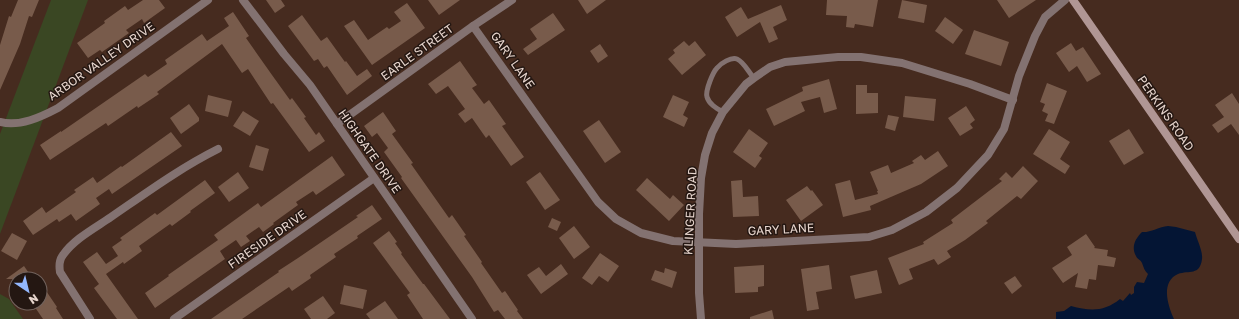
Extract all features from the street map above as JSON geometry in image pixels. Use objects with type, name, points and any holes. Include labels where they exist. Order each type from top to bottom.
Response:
[{"type":"main road","name":"PERKINS ROAD","points":[[1073,0],[1239,239]]},
{"type":"street","name":"ARBOR VALLEY DRIVE","points":[[0,122],[21,122],[41,116],[58,108],[208,0]]},
{"type":"street","name":"HIGHGATE DRIVE","points":[[243,0],[284,54],[310,85],[472,319]]},
{"type":"street","name":"EARLE STREET","points":[[337,124],[473,26],[512,0]]},
{"type":"street","name":"GARY LANE","points":[[473,26],[598,202],[616,219],[641,233],[673,242],[736,244],[869,237],[892,230],[926,212],[957,188],[988,155],[1004,129],[1019,76],[1035,36],[1045,18],[1065,0]]},
{"type":"street","name":"KLINGER ROAD","points":[[701,319],[699,293],[699,214],[701,178],[705,155],[712,133],[723,112],[746,84],[754,78],[770,68],[785,62],[861,57],[902,63],[970,84],[1013,100]]},
{"type":"street","points":[[90,319],[68,287],[60,272],[58,266],[61,257],[66,250],[82,237],[178,171],[218,149]]},
{"type":"street","name":"FIRESIDE DRIVE","points":[[174,319],[374,178]]},
{"type":"lane","points":[[723,112],[712,105],[706,95],[706,91],[714,72],[718,67],[732,59],[737,59],[754,78]]},
{"type":"green space","points":[[51,0],[88,0],[0,234],[0,134]]},
{"type":"green space","points":[[0,294],[8,298],[8,311],[17,311],[23,319],[0,319]]},
{"type":"water","points":[[1168,226],[1195,232],[1202,256],[1199,268],[1193,271],[1178,274],[1172,278],[1169,283],[1167,295],[1174,319],[1056,319],[1056,312],[1064,311],[1071,306],[1084,309],[1102,308],[1120,299],[1123,301],[1130,293],[1131,295],[1134,293],[1134,287],[1137,282],[1144,283],[1148,274],[1135,253],[1134,246],[1137,237],[1142,232],[1148,232]]},
{"type":"building","points":[[18,0],[39,0],[32,17],[29,16],[20,44],[0,90],[0,45],[9,16],[11,17]]},
{"type":"building","points":[[143,0],[159,0],[165,8],[144,23],[142,19],[126,30],[129,33],[102,52],[100,50],[88,58],[77,43],[105,23],[104,21],[125,6],[128,10]]},
{"type":"building","points":[[266,0],[281,0],[285,6],[275,13]]},
{"type":"building","points":[[428,0],[460,0],[439,15]]},
{"type":"building","points":[[578,0],[606,0],[587,14]]},
{"type":"building","points":[[827,0],[878,0],[873,27],[855,24],[854,28],[846,27],[847,16],[826,15]]},
{"type":"building","points":[[902,0],[927,5],[924,23],[898,18]]},
{"type":"building","points":[[997,0],[1036,0],[1009,18]]},
{"type":"building","points":[[407,3],[425,28],[372,65],[344,26],[354,20],[368,40],[387,27],[389,29],[401,21],[394,12]]},
{"type":"building","points":[[781,5],[787,20],[773,27],[778,39],[769,43],[760,22],[737,37],[725,17],[741,7],[748,19]]},
{"type":"building","points":[[233,12],[249,36],[246,38],[272,75],[290,100],[292,98],[306,117],[304,118],[316,135],[319,132],[325,141],[309,152],[273,103],[271,104],[248,69],[242,73],[222,44],[157,92],[159,94],[138,108],[137,106],[108,126],[106,123],[50,160],[40,145],[145,74],[148,77],[167,64],[165,60],[202,34],[207,41],[229,26],[224,18]]},
{"type":"building","points":[[553,13],[565,30],[528,55],[523,49],[537,39],[530,29]]},
{"type":"building","points":[[302,15],[321,41],[327,37],[357,76],[367,69],[372,76],[347,95],[327,66],[324,68],[318,59],[314,61],[288,26]]},
{"type":"building","points":[[945,17],[963,30],[953,44],[935,31]]},
{"type":"building","points":[[974,30],[1009,42],[1001,66],[965,54]]},
{"type":"building","points":[[684,41],[689,46],[695,41],[706,55],[682,75],[668,59],[675,53],[673,50]]},
{"type":"building","points":[[1071,43],[1076,51],[1083,47],[1101,74],[1087,82],[1077,66],[1069,72],[1056,53]]},
{"type":"building","points":[[600,44],[608,56],[598,63],[590,51]]},
{"type":"building","points":[[460,61],[477,85],[472,88],[484,104],[489,100],[506,124],[502,126],[524,157],[511,166],[489,135],[486,138],[472,118],[465,123],[458,114],[465,109],[448,86],[436,94],[428,84]]},
{"type":"building","points":[[829,79],[837,109],[824,113],[820,97],[801,102],[805,111],[774,126],[766,109],[803,91],[802,87]]},
{"type":"building","points":[[1047,83],[1067,91],[1054,124],[1045,121],[1048,114],[1042,111],[1045,104],[1040,102]]},
{"type":"building","points":[[856,85],[867,85],[867,93],[878,93],[878,113],[856,114]]},
{"type":"building","points":[[1232,93],[1239,104],[1239,135],[1231,124],[1218,133],[1212,125],[1224,117],[1215,105]]},
{"type":"building","points":[[208,95],[232,101],[228,117],[205,111]]},
{"type":"building","points":[[673,95],[689,102],[683,115],[688,118],[684,127],[663,117]]},
{"type":"building","points":[[905,96],[936,99],[934,121],[903,117]]},
{"type":"building","points":[[189,104],[199,118],[199,121],[181,134],[170,118]]},
{"type":"building","points":[[966,106],[975,120],[970,124],[973,128],[960,136],[948,118]]},
{"type":"building","points":[[243,111],[259,121],[250,136],[233,126]]},
{"type":"building","points":[[383,112],[396,131],[392,134],[413,163],[411,164],[449,218],[452,215],[466,235],[464,236],[482,262],[481,263],[502,293],[505,291],[523,319],[505,319],[498,310],[494,312],[472,277],[384,152],[388,148],[377,133],[372,137],[364,126]]},
{"type":"building","points":[[888,115],[899,117],[895,131],[885,128]]},
{"type":"building","points":[[599,120],[621,152],[605,163],[583,131]]},
{"type":"building","points":[[749,129],[768,143],[759,156],[762,158],[755,168],[733,152]]},
{"type":"building","points":[[1049,129],[1070,142],[1060,159],[1070,166],[1065,174],[1033,154]]},
{"type":"building","points":[[1129,129],[1144,153],[1124,165],[1109,141]]},
{"type":"building","points":[[171,132],[182,146],[112,194],[109,189],[96,198],[100,204],[76,221],[71,214],[59,222],[57,219],[33,235],[23,221],[42,207],[46,213],[76,192],[74,190],[93,177],[97,183]]},
{"type":"building","points":[[256,145],[269,149],[263,171],[249,167]]},
{"type":"building","points":[[938,151],[948,166],[921,184],[870,206],[871,210],[843,217],[835,184],[850,180],[855,200],[878,194],[870,172],[888,165],[891,173],[914,163],[912,161],[921,155],[925,160]]},
{"type":"building","points":[[332,156],[345,175],[316,195],[313,191],[296,202],[298,205],[263,232],[259,227],[246,236],[250,241],[241,247],[236,240],[220,251],[225,259],[155,308],[145,293],[218,240],[214,235],[258,203],[261,207]]},
{"type":"building","points":[[1023,166],[1038,181],[1021,199],[1017,196],[986,221],[988,223],[947,251],[951,257],[938,265],[934,259],[909,269],[913,279],[899,285],[888,258],[924,244],[923,242],[953,223],[951,220],[1002,181],[999,179],[1006,172],[1012,178]]},
{"type":"building","points":[[238,172],[249,188],[229,202],[218,187]]},
{"type":"building","points":[[540,172],[560,200],[545,210],[526,182]]},
{"type":"building","points":[[647,178],[670,199],[673,195],[684,205],[669,221],[636,190]]},
{"type":"building","points":[[205,180],[215,193],[172,226],[170,224],[139,246],[142,251],[124,264],[123,262],[106,274],[138,319],[117,319],[94,288],[99,284],[83,262],[97,252],[106,264],[118,256],[112,247],[122,240],[120,238],[155,213],[157,215]]},
{"type":"building","points":[[742,180],[743,197],[758,196],[759,216],[733,217],[731,181]]},
{"type":"building","points":[[807,186],[811,191],[812,190],[823,205],[801,221],[786,200]]},
{"type":"building","points":[[372,205],[382,219],[357,236],[358,238],[334,254],[336,257],[310,275],[311,278],[292,291],[289,287],[242,319],[211,319],[279,272],[278,271],[358,217],[356,216]]},
{"type":"building","points":[[552,218],[561,222],[557,231],[548,227]]},
{"type":"building","points":[[574,226],[590,247],[574,259],[559,238]]},
{"type":"building","points":[[389,231],[397,242],[395,243],[402,253],[401,254],[450,319],[423,319],[407,295],[410,293],[373,243]]},
{"type":"building","points":[[12,233],[27,241],[17,260],[1,251]]},
{"type":"building","points":[[1086,234],[1095,247],[1094,248],[1108,250],[1107,256],[1116,258],[1114,267],[1098,265],[1096,280],[1089,279],[1087,289],[1075,287],[1078,273],[1063,283],[1052,268],[1072,255],[1067,247]]},
{"type":"building","points":[[600,253],[619,266],[608,282],[599,276],[592,285],[582,278]]},
{"type":"building","points":[[561,264],[568,274],[541,294],[527,275],[539,267],[546,276]]},
{"type":"building","points":[[764,265],[764,286],[758,287],[758,292],[735,293],[734,267]]},
{"type":"building","points":[[829,265],[832,289],[816,292],[819,309],[807,311],[801,269]]},
{"type":"building","points":[[24,266],[27,271],[17,271]]},
{"type":"building","points":[[665,268],[677,272],[672,288],[651,280],[655,270],[664,273]]},
{"type":"building","points":[[877,270],[882,293],[855,299],[850,276]]},
{"type":"building","points":[[1015,276],[1022,286],[1012,294],[1004,283]]},
{"type":"building","points":[[344,285],[367,290],[363,309],[340,304]]},
{"type":"building","points":[[48,294],[63,319],[43,319],[38,311],[48,311]]},
{"type":"building","points":[[323,296],[335,313],[327,319],[311,319],[304,309]]},
{"type":"building","points":[[385,301],[398,319],[370,319],[366,314]]},
{"type":"building","points":[[772,310],[774,319],[750,319],[750,317]]}]
